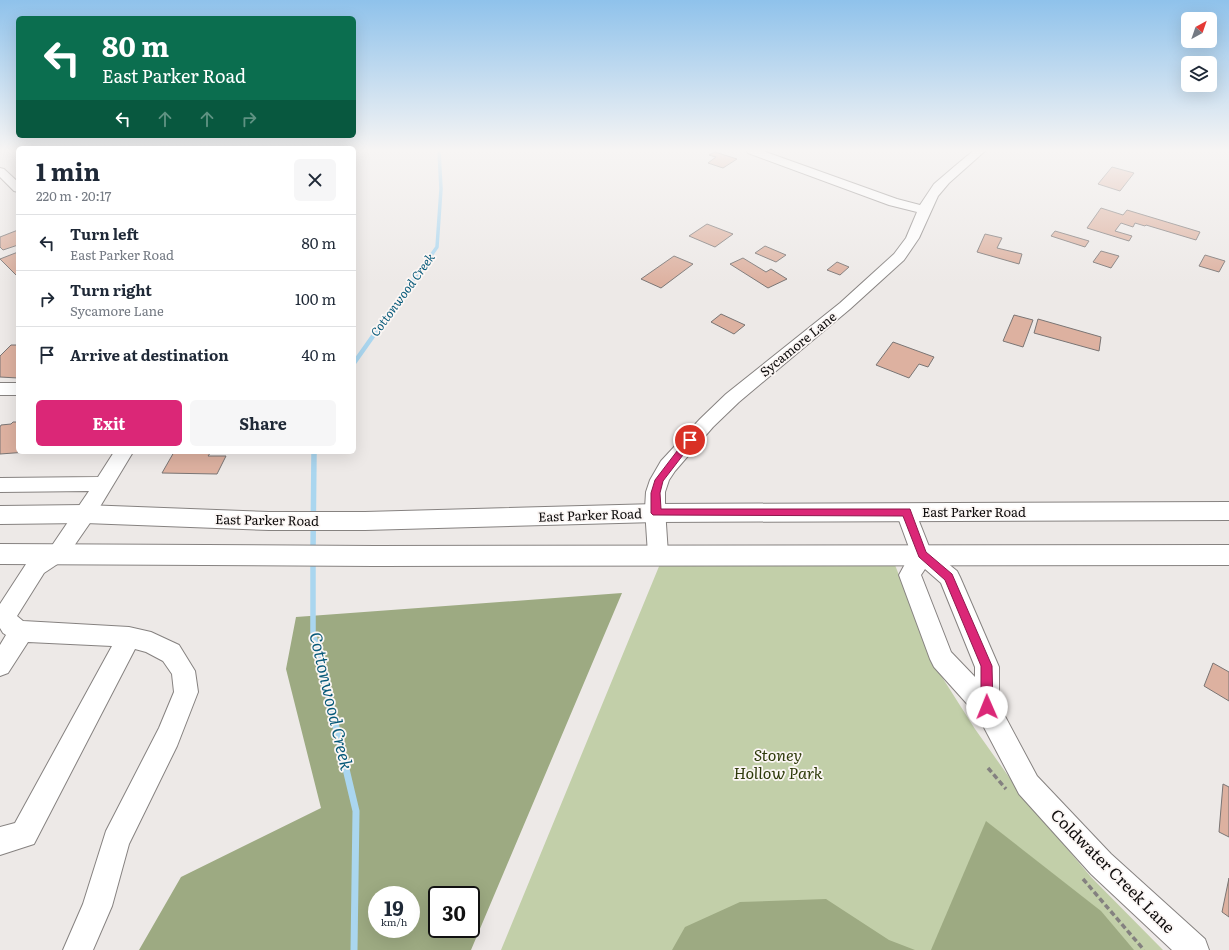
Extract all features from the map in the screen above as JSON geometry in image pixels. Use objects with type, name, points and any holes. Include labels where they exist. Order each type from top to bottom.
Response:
[{"type":"main road","name":"East Parker Road","points":[[0,515],[85,514],[269,521],[365,521],[656,513],[1229,511]]},
{"type":"main road","points":[[0,554],[58,553],[375,556],[658,554],[1229,555]]},
{"type":"street","points":[[875,195],[924,210]]},
{"type":"street","name":"Sycamore Lane","points":[[658,554],[656,493],[659,480],[690,440],[740,391],[857,296],[891,265],[911,243],[932,195]]},
{"type":"street","points":[[0,389],[16,389]]},
{"type":"street","points":[[78,950],[97,906],[116,840],[168,737],[186,692],[183,671],[171,653],[151,643],[128,637],[22,631],[11,626],[5,616],[36,567],[58,553],[85,514],[123,454]]},
{"type":"street","points":[[0,485],[103,484]]},
{"type":"street","name":"Coldwater Creek Lane","points":[[906,512],[922,554],[949,577],[987,666],[987,707]]},
{"type":"street","name":"Coldwater Creek Lane","points":[[922,554],[910,575],[942,659],[987,707],[1028,785],[1101,864],[1194,950]]},
{"type":"street","points":[[0,664],[22,631]]},
{"type":"street","points":[[0,841],[24,834],[128,637]]},
{"type":"green space","name":"Stoney Hollow Park","points":[[660,564],[895,565],[935,666],[975,729],[1021,794],[1091,877],[1163,950],[501,950]]},
{"type":"green space","points":[[622,593],[480,929],[480,886],[428,886],[428,938],[476,938],[471,950],[139,950],[181,877],[321,808],[286,669],[296,617]]},
{"type":"green space","points":[[986,821],[1101,911],[1134,950],[931,950]]},
{"type":"green space","points":[[826,899],[889,940],[915,950],[672,950],[685,927],[740,902]]},
{"type":"building","points":[[1101,208],[1123,215],[1127,210],[1200,232],[1196,240],[1146,225],[1135,223],[1133,227],[1121,223],[1115,231],[1132,236],[1129,241],[1087,228]]},
{"type":"building","points":[[707,224],[733,234],[715,247],[689,236]]},
{"type":"building","points":[[16,231],[16,246],[3,250],[0,247],[0,237]]},
{"type":"building","points":[[1055,231],[1089,241],[1085,247],[1051,236]]},
{"type":"building","points":[[985,234],[1002,238],[997,248],[1022,254],[1019,264],[977,252]]},
{"type":"building","points":[[765,246],[786,255],[776,262],[755,253]]},
{"type":"building","points":[[1101,251],[1119,256],[1111,268],[1093,262]]},
{"type":"building","points":[[16,253],[16,275],[0,259]]},
{"type":"building","points":[[1205,255],[1225,261],[1219,272],[1199,266]]},
{"type":"building","points":[[674,256],[693,264],[661,288],[641,279]]},
{"type":"building","points":[[743,258],[766,272],[771,269],[787,279],[768,288],[730,264]]},
{"type":"building","points":[[837,262],[849,267],[840,275],[827,270]]},
{"type":"building","points":[[721,314],[745,325],[734,334],[711,322]]},
{"type":"building","points":[[1014,315],[1033,320],[1023,347],[1003,341]]},
{"type":"building","points":[[1038,319],[1101,337],[1099,351],[1034,333]]},
{"type":"building","points":[[893,342],[934,357],[928,367],[919,364],[909,378],[876,365]]},
{"type":"building","points":[[11,345],[16,345],[16,378],[0,377],[0,356]]},
{"type":"building","points":[[16,422],[16,453],[0,454],[0,427],[1,425]]},
{"type":"building","points":[[173,454],[210,454],[208,456],[226,456],[217,474],[162,473]]},
{"type":"building","points":[[1213,663],[1229,672],[1229,701],[1204,686]]},
{"type":"building","points":[[1223,784],[1229,787],[1229,837],[1219,832]]},
{"type":"building","points":[[1229,878],[1229,917],[1222,912]]},
{"type":"waterway","name":"Cottonwood Creek","points":[[412,282],[437,247],[441,195]]},
{"type":"waterway","name":"Cottonwood Creek","points":[[356,360],[412,281]]},
{"type":"waterway","name":"Cottonwood Creek","points":[[313,552],[314,454]]},
{"type":"waterway","name":"Cottonwood Creek","points":[[313,560],[313,632],[322,669]]},
{"type":"waterway","name":"Cottonwood Creek","points":[[322,668],[356,811],[354,950]]},
{"type":"route","points":[[690,440],[659,480],[656,493],[656,513],[906,512],[922,554],[949,577],[987,666],[987,707]]}]
